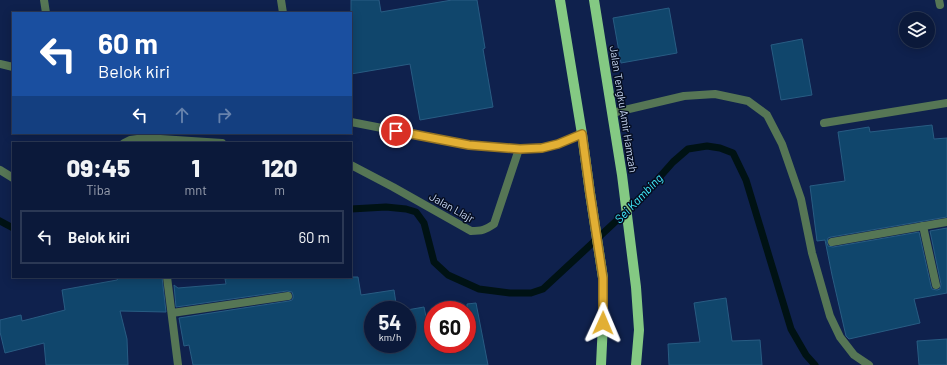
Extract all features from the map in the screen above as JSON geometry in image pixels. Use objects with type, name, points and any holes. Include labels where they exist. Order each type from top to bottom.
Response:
[{"type":"main road","points":[[560,0],[582,134],[603,278],[604,297],[601,365]]},
{"type":"main road","name":"Jalan Tengku Amir Hamzah","points":[[594,0],[622,175],[636,287],[639,330],[636,365]]},
{"type":"street","points":[[44,0],[46,12]]},
{"type":"street","points":[[281,0],[282,12]]},
{"type":"street","points":[[0,64],[12,67]]},
{"type":"street","points":[[612,113],[684,96],[715,94],[748,101],[767,115],[782,144],[801,199],[812,253],[830,316],[840,337],[854,355],[869,365]]},
{"type":"street","points":[[824,123],[947,103]]},
{"type":"street","points":[[352,122],[469,145],[520,149],[542,148],[558,144],[582,134]]},
{"type":"street","points":[[126,142],[145,138],[207,142]]},
{"type":"street","name":"Jalan Llajr","points":[[352,166],[471,231],[480,231],[487,229],[494,224],[520,149]]},
{"type":"street","points":[[0,170],[12,177]]},
{"type":"street","points":[[832,242],[947,222]]},
{"type":"street","points":[[923,226],[936,285]]},
{"type":"street","points":[[167,278],[178,365]]},
{"type":"street","points":[[172,313],[288,296]]},
{"type":"building","points":[[351,0],[379,0],[381,12],[452,0],[477,0],[485,48],[483,49],[493,107],[420,120],[410,64],[352,74]]},
{"type":"building","points":[[669,8],[677,53],[621,63],[613,18]]},
{"type":"building","points":[[802,39],[812,95],[781,100],[771,45]]},
{"type":"building","points":[[932,125],[934,139],[947,138],[947,217],[831,237],[828,238],[827,243],[828,246],[833,247],[919,232],[931,286],[932,289],[937,290],[940,289],[941,284],[930,231],[947,228],[947,293],[914,299],[920,323],[849,339],[846,336],[825,240],[817,241],[810,186],[845,181],[838,132],[869,127],[870,132]]},
{"type":"building","points":[[358,277],[361,295],[394,290],[396,301],[364,301],[364,353],[416,353],[416,308],[424,307],[424,353],[476,353],[476,303],[488,365],[193,365],[189,345],[184,346],[179,318],[289,301],[293,298],[292,292],[287,291],[176,307],[174,285],[178,288],[226,284],[225,279],[231,278]]},
{"type":"building","points":[[118,278],[162,278],[166,312],[120,311],[127,339],[128,365],[46,365],[44,343],[5,353],[0,332],[0,320],[21,315],[22,321],[65,310],[62,290],[117,280]]},
{"type":"building","points":[[726,298],[732,341],[760,340],[762,365],[669,365],[668,344],[700,342],[694,303]]},
{"type":"building","points":[[947,339],[947,365],[919,365],[917,341]]},
{"type":"waterway","name":"Sei Kambing","points":[[352,209],[386,207],[406,209],[416,212],[424,223],[434,262],[448,275],[479,289],[510,293],[531,293],[543,289],[642,197],[673,162],[688,149],[707,146],[720,148],[733,153],[746,180],[791,329],[806,355],[815,365]]},
{"type":"waterway","name":"Sei Kambing","points":[[0,221],[12,227]]},
{"type":"route","points":[[396,131],[469,145],[520,149],[542,148],[558,144],[582,134],[603,278],[603,323]]}]
